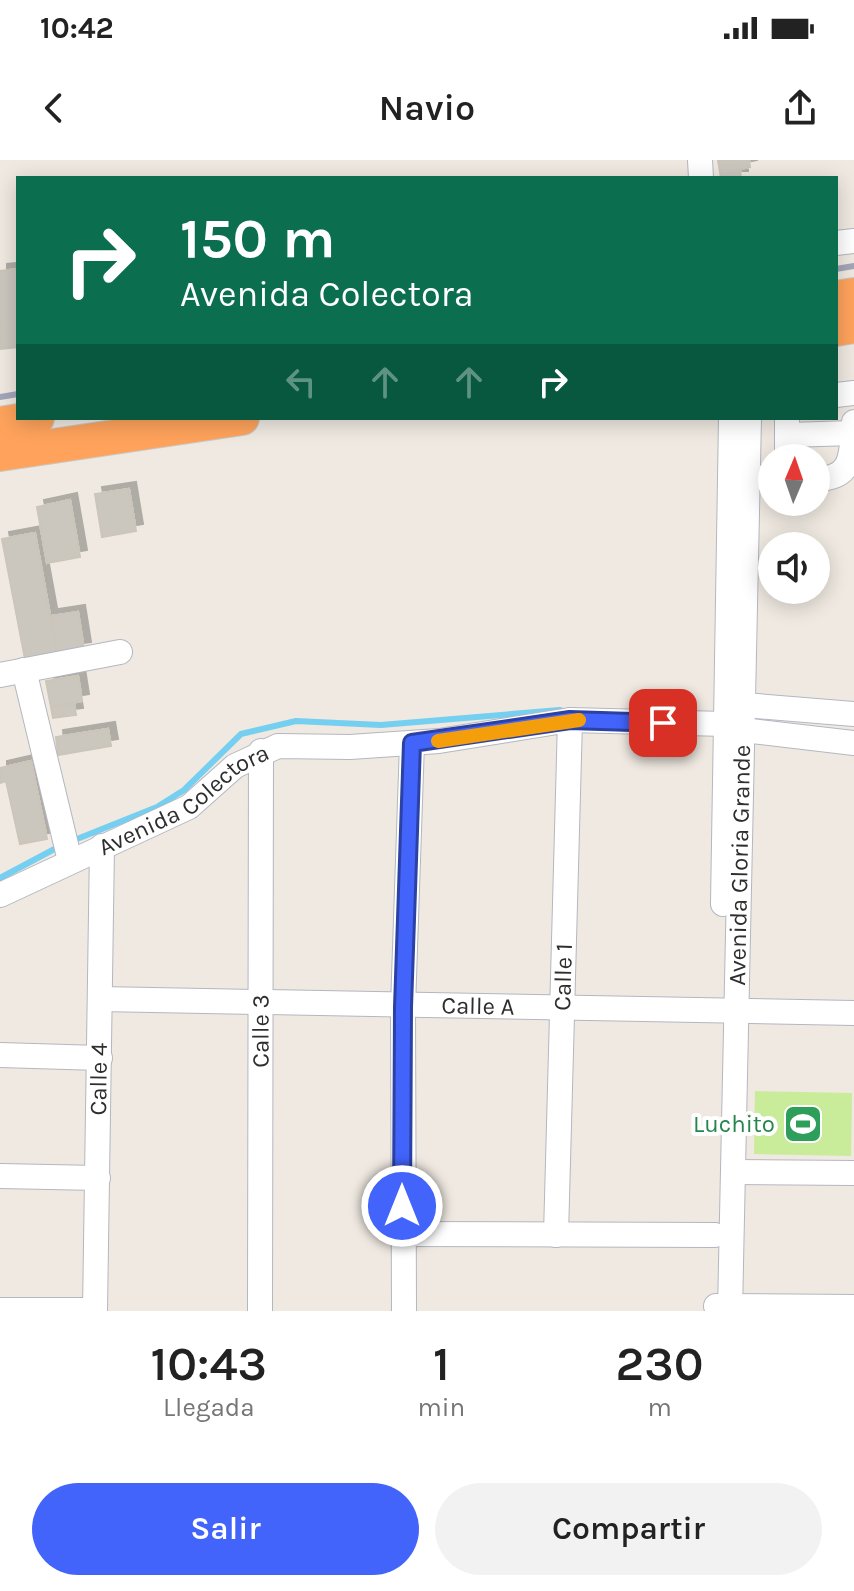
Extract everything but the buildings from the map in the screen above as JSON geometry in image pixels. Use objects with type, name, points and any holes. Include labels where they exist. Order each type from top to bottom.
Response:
[{"type":"highway","points":[[0,424],[25,420]]},
{"type":"highway","points":[[0,454],[229,420]]},
{"type":"street","name":"Avenida Gloria Grande","points":[[722,1308],[733,1172],[730,1011],[734,727],[731,420]]},
{"type":"street","name":"Avenida Gloria Grande","points":[[749,420],[758,467]]},
{"type":"street","points":[[787,437],[853,427],[848,468],[841,475],[830,477]]},
{"type":"street","name":"Avenida Gloria Grande","points":[[734,727],[744,705],[758,506]]},
{"type":"street","points":[[0,675],[120,652]]},
{"type":"street","points":[[24,670],[70,861]]},
{"type":"street","points":[[744,705],[854,714]]},
{"type":"street","name":"Avenida Colectora","points":[[0,895],[189,807],[235,766],[261,751],[278,746],[350,747],[412,743],[570,720],[734,727],[854,743]]},
{"type":"street","name":"Calle 1","points":[[556,1235],[570,720]]},
{"type":"street","points":[[404,1311],[403,1007],[412,743]]},
{"type":"street","name":"Calle 3","points":[[260,1311],[261,751]]},
{"type":"street","name":"Calle 4","points":[[95,1310],[102,846]]},
{"type":"street","name":"Calle A","points":[[100,999],[854,1013]]},
{"type":"street","name":"Avenida Gloria Grande","points":[[722,1308],[715,1235],[730,1011]]},
{"type":"street","points":[[0,1055],[100,1058]]},
{"type":"street","points":[[733,1172],[854,1173]]},
{"type":"street","points":[[0,1176],[98,1178]]},
{"type":"street","points":[[402,1234],[715,1235]]},
{"type":"street","points":[[722,1308],[854,1307]]},
{"type":"street","points":[[0,1310],[95,1310]]},
{"type":"green space","name":"Luchito","points":[[755,1091],[852,1093],[851,1156],[754,1154]]},
{"type":"waterway","points":[[72,841],[157,807],[184,790],[241,734],[296,721],[381,725],[560,710]]},
{"type":"waterway","points":[[0,878],[62,845]]},
{"type":"railway","points":[[838,269],[854,266]]},
{"type":"railway","points":[[0,397],[16,394]]},
{"type":"slow traffic","points":[[438,741],[579,720]]},
{"type":"place","name":"Luchito","points":[[803,1124]]},
{"type":"route","points":[[402,1206],[403,1007],[412,743],[473,737],[570,720],[663,723]]}]
